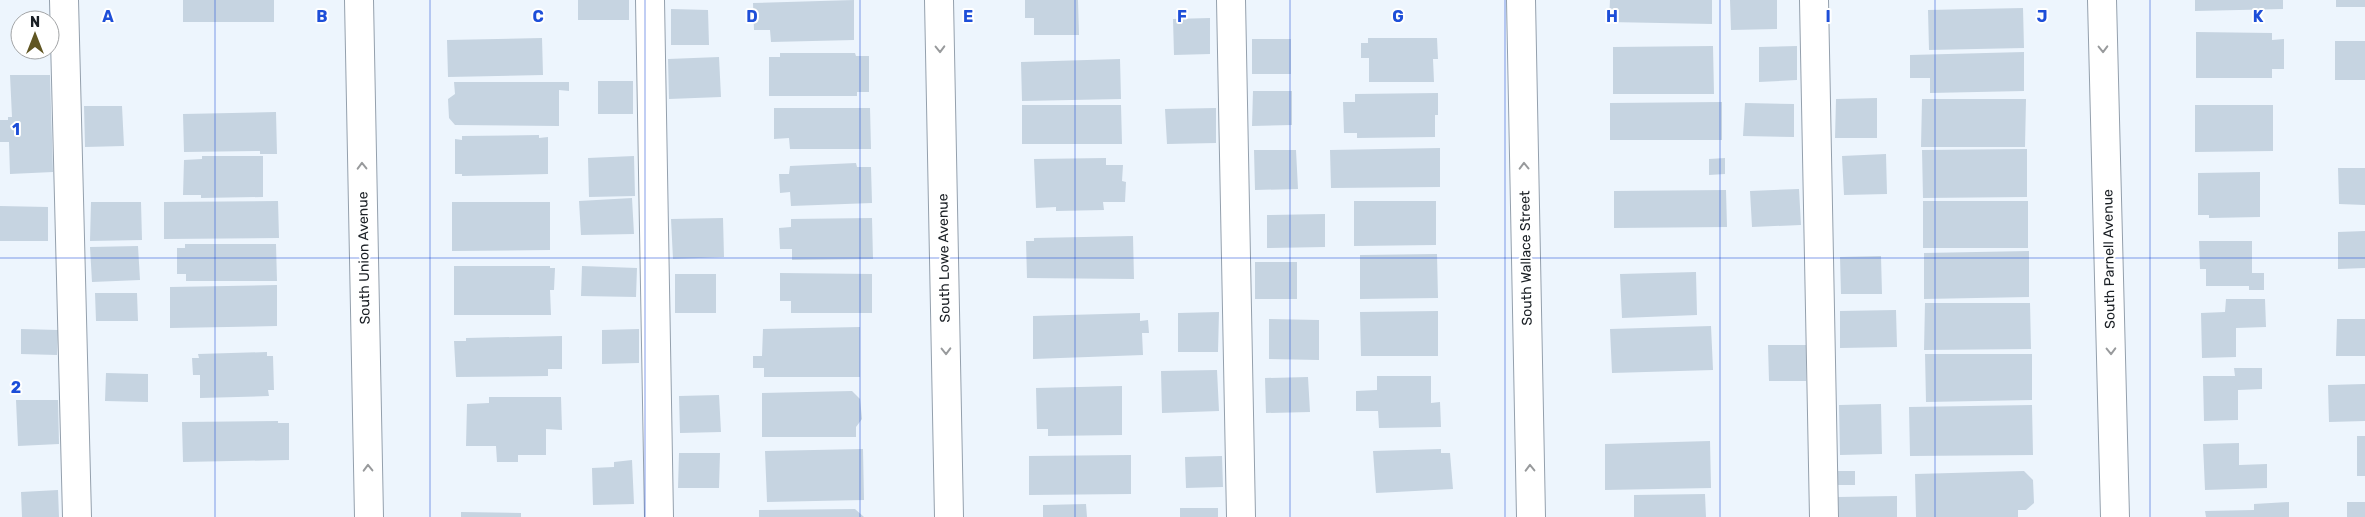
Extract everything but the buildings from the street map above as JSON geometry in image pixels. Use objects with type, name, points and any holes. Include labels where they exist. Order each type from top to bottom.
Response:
[{"type":"street","points":[[64,0],[77,517]]},
{"type":"street","name":"South Union Avenue","points":[[358,0],[370,517]]},
{"type":"street","points":[[650,0],[659,517]]},
{"type":"street","name":"South Lowe Avenue","points":[[938,0],[950,517]]},
{"type":"street","points":[[1231,0],[1242,517]]},
{"type":"street","name":"South Wallace Street","points":[[1520,0],[1531,517]]},
{"type":"street","points":[[1814,0],[1824,517]]},
{"type":"street","name":"South Parnell Avenue","points":[[2102,0],[2115,517]]}]
